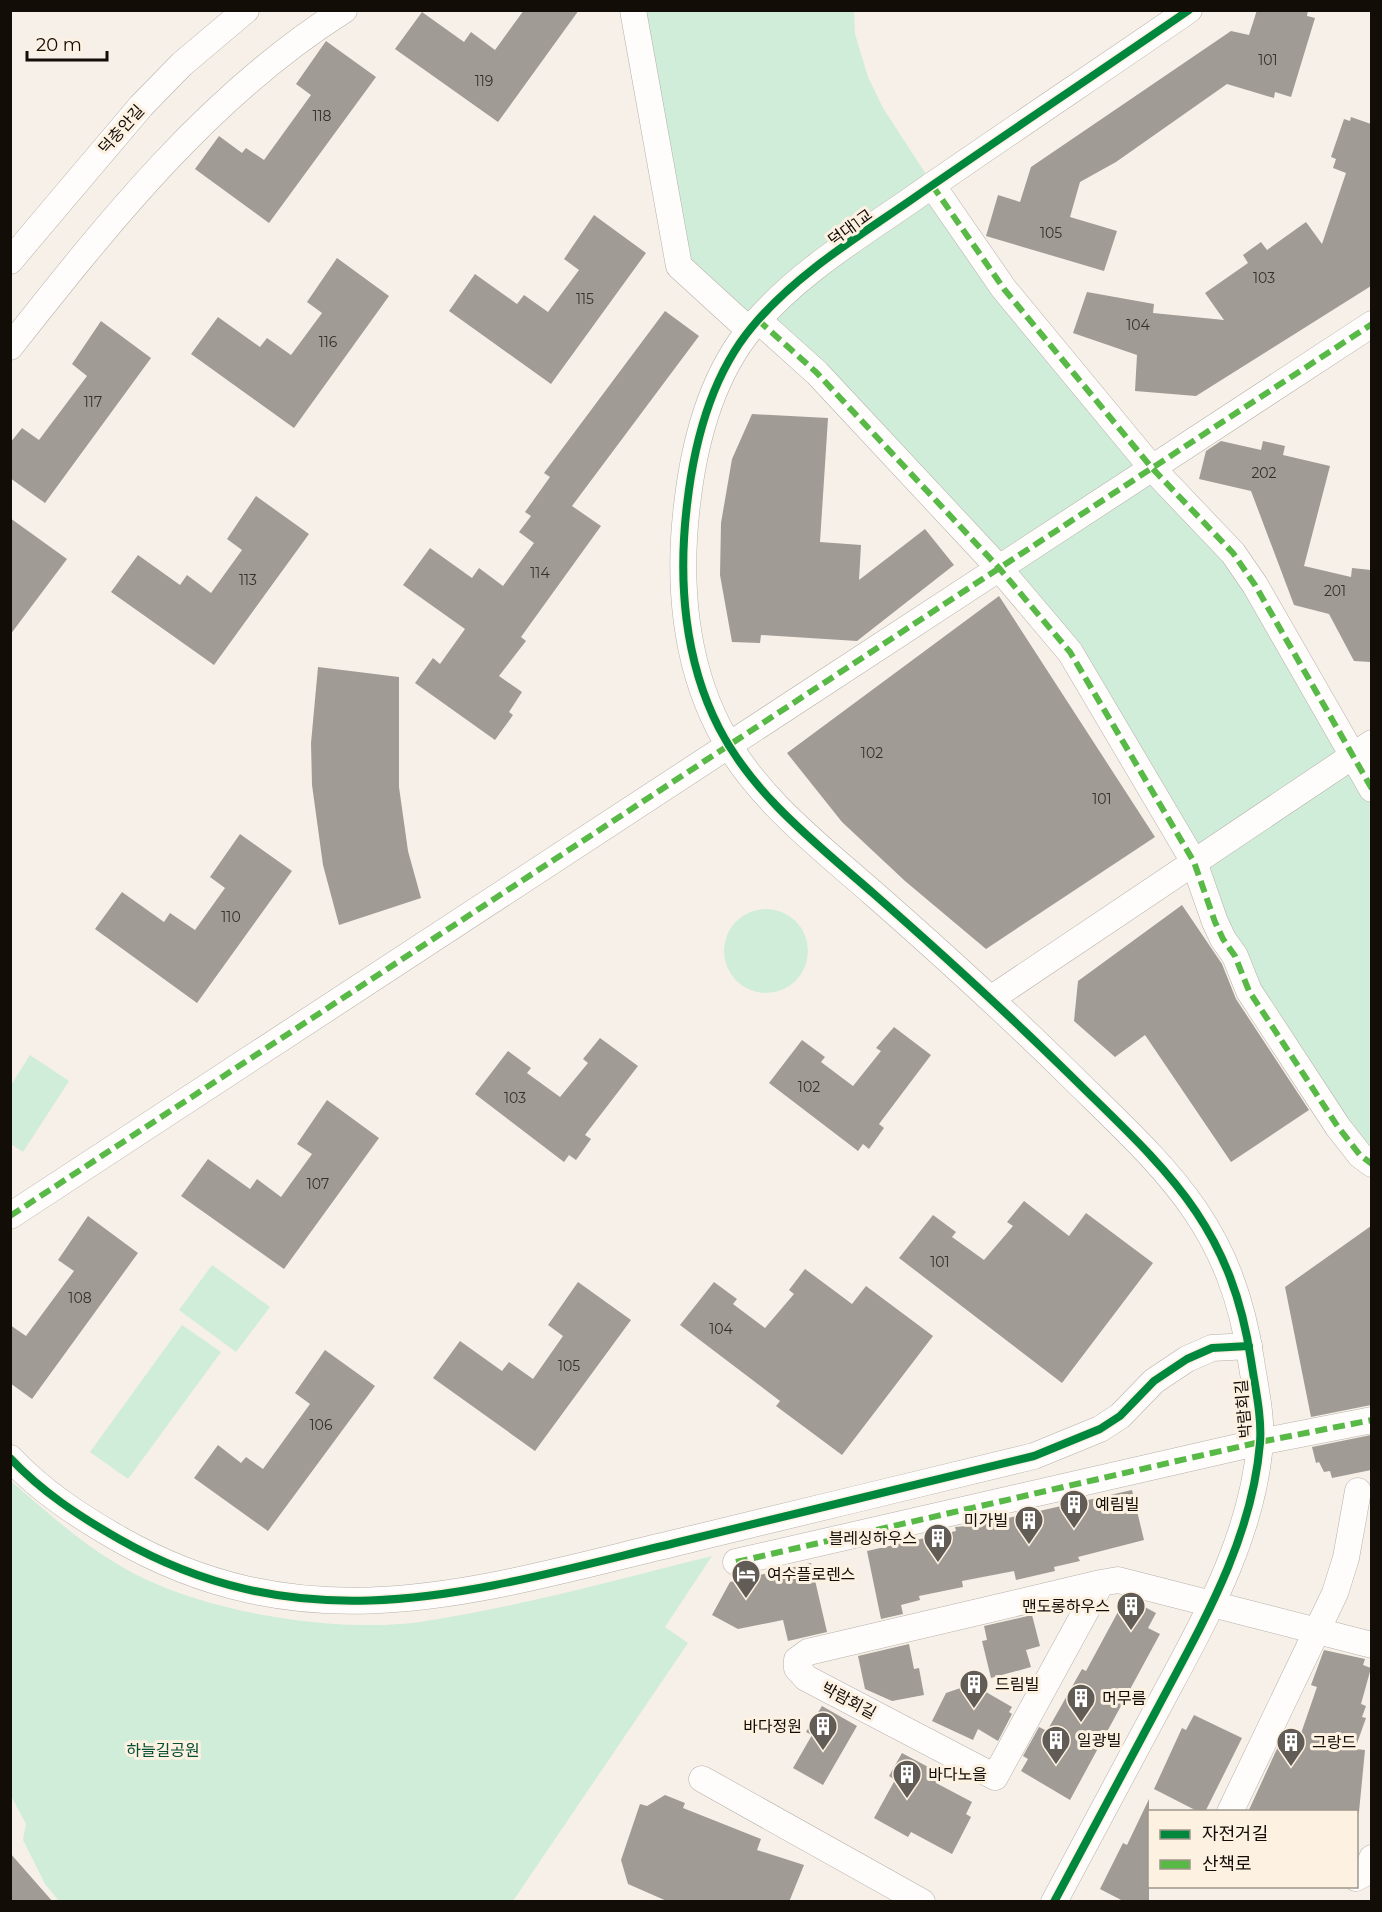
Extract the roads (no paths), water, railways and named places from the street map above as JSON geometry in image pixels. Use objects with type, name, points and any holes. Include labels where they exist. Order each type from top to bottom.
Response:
[{"type":"street","name":"덕충안길","points":[[10,261],[141,106],[182,64],[246,10]]},
{"type":"street","points":[[10,347],[95,240],[198,127],[254,76],[314,29],[344,10]]},
{"type":"street","points":[[633,10],[679,266],[817,372],[999,568],[1070,652],[1194,862],[1219,931],[1235,956],[1249,991],[1338,1127],[1360,1155],[1371,1164]]},
{"type":"street","name":"덕대1교","points":[[729,745],[704,695],[692,656],[684,593],[683,539],[689,487],[705,418],[720,376],[754,325],[784,292],[932,184],[1189,10]]},
{"type":"street","points":[[932,184],[1004,289],[1152,468],[1233,553],[1255,585],[1330,720],[1363,749],[1371,789]]},
{"type":"street","points":[[10,1216],[1371,324]]},
{"type":"street","name":"박람회길","points":[[729,745],[753,780],[792,821],[992,998],[1156,1159],[1195,1206],[1216,1242],[1235,1286],[1249,1346],[1260,1442],[1242,1530],[1213,1604],[1054,1902]]},
{"type":"street","points":[[992,998],[1363,749]]},
{"type":"street","points":[[10,1458],[46,1491],[80,1517],[150,1557],[217,1583],[267,1594],[320,1601],[422,1599],[590,1563],[1034,1456],[1100,1429],[1120,1416],[1154,1381],[1187,1359],[1212,1348],[1249,1346]]},
{"type":"street","points":[[736,1562],[1260,1442],[1371,1420]]},
{"type":"street","points":[[1231,1810],[1340,1581],[1352,1531],[1358,1491]]},
{"type":"street","name":"박람회길","points":[[1101,1583],[995,1777],[806,1678],[797,1668],[797,1660],[804,1653],[1101,1583],[1118,1580],[1371,1645]]},
{"type":"street","points":[[702,1779],[922,1902]]},
{"type":"street","points":[[1358,1877],[1366,1872],[1371,1858]]},
{"type":"place","name":"예림빌","points":[[1074,1530]]},
{"type":"place","name":"미가빌","points":[[1029,1546]]},
{"type":"place","name":"블레싱하우스","points":[[938,1564]]},
{"type":"place","name":"여수플로렌스","points":[[746,1600]]},
{"type":"place","name":"맨도롱하우스","points":[[1131,1632]]},
{"type":"place","name":"드림빌","points":[[974,1710]]},
{"type":"place","name":"머무름","points":[[1081,1724]]},
{"type":"place","name":"바다정원","points":[[823,1752]]},
{"type":"place","name":"일광빌","points":[[1056,1766]]},
{"type":"place","name":"그랑드","points":[[1291,1768]]},
{"type":"place","name":"바다노을","points":[[907,1800]]},
{"type":"park label","name":"하늘길공원","points":[[163,1750]]}]
